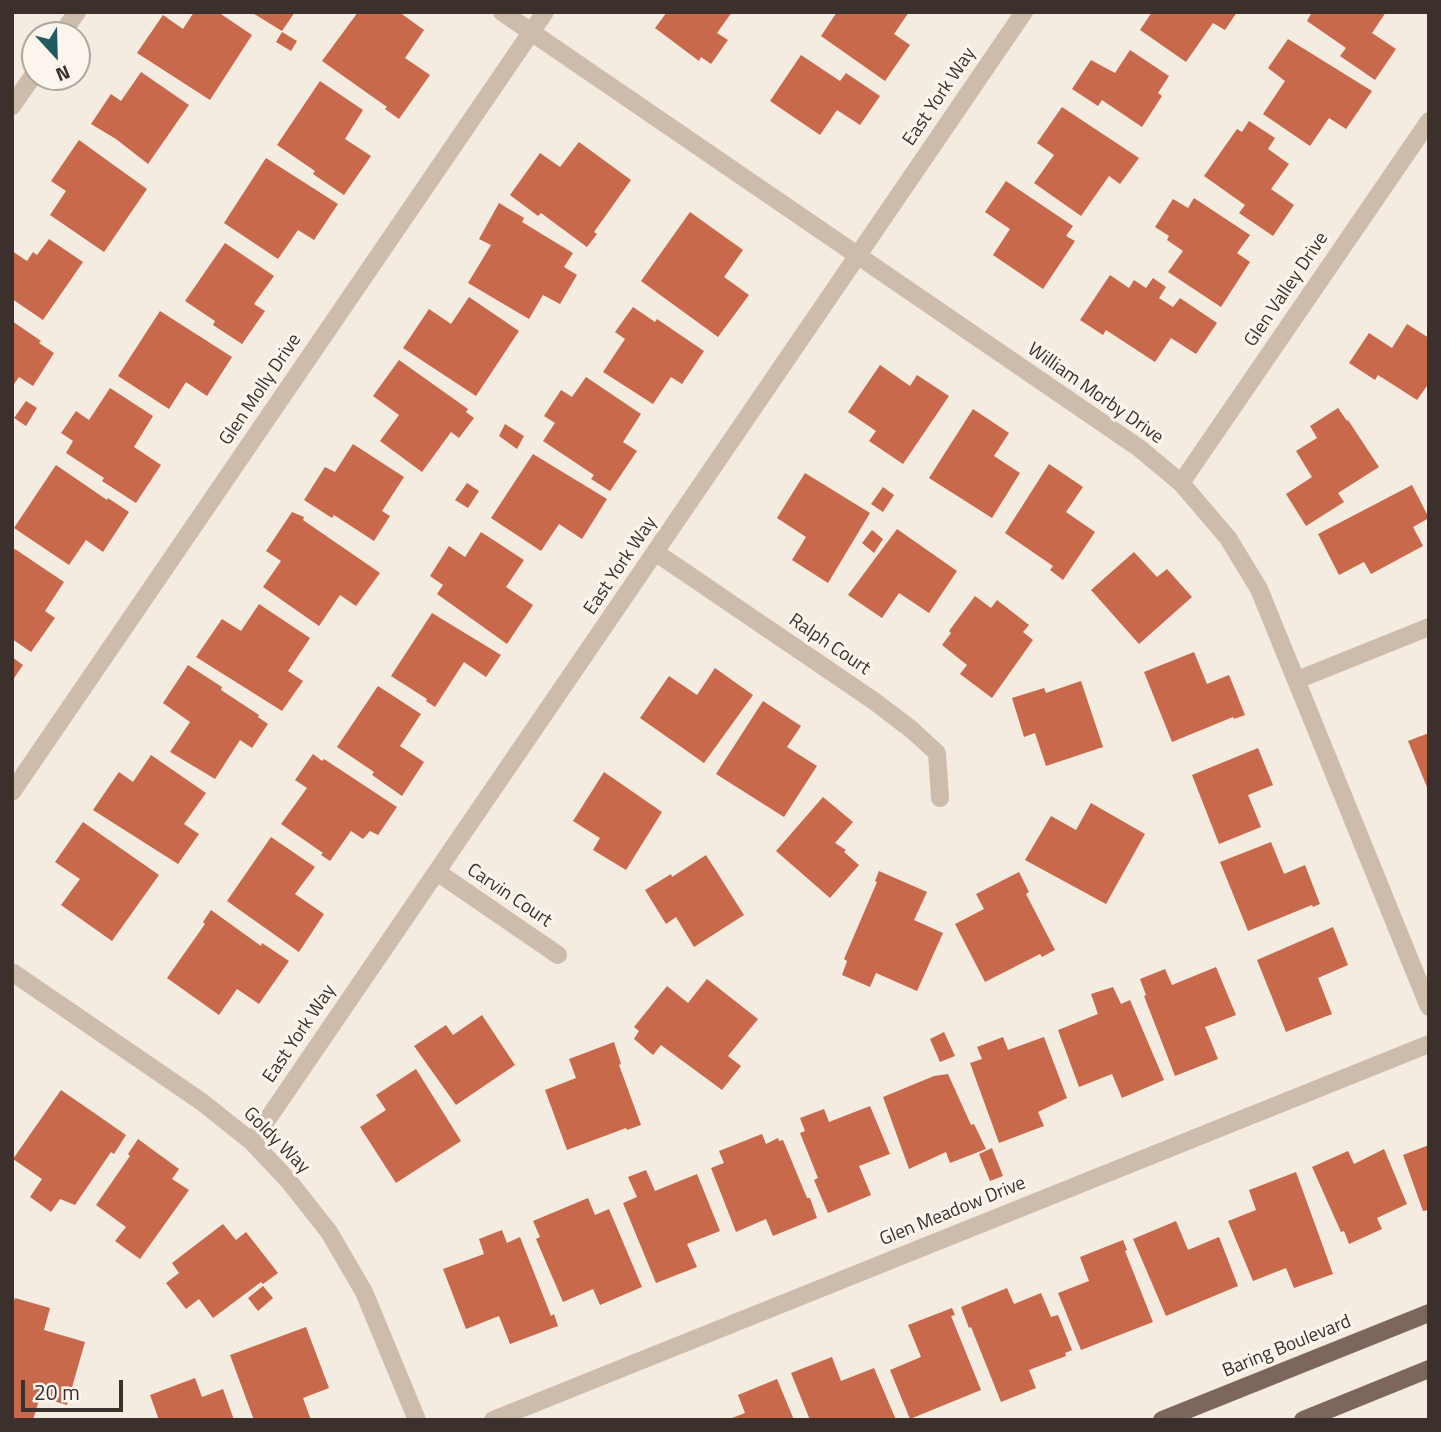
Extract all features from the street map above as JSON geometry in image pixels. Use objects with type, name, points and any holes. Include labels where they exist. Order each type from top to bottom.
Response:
[{"type":"main road","name":"Baring Boulevard","points":[[1162,1420],[1429,1312]]},
{"type":"main road","points":[[1303,1420],[1429,1369]]},
{"type":"street","name":"William Morby Drive","points":[[502,12],[1139,448],[1181,483],[1228,538],[1259,589],[1429,1007]]},
{"type":"street","name":"Glen Molly Drive","points":[[12,792],[545,12]]},
{"type":"street","name":"East York Way","points":[[252,1142],[1024,12]]},
{"type":"street","points":[[12,106],[22,91]]},
{"type":"street","name":"Glen Valley Drive","points":[[1181,483],[1429,121]]},
{"type":"street","name":"Ralph Court","points":[[655,552],[874,701],[912,730],[937,754],[940,798]]},
{"type":"street","points":[[1297,680],[1429,626]]},
{"type":"street","name":"Carvin Court","points":[[437,872],[558,955]]},
{"type":"street","name":"Goldy Way","points":[[12,972],[202,1102],[252,1142],[288,1180],[329,1232],[365,1292],[417,1420]]},
{"type":"street","name":"Glen Meadow Drive","points":[[494,1420],[1429,1044]]},
{"type":"building","points":[[194,12],[218,12],[252,35],[210,100],[137,53],[163,15],[183,29]]},
{"type":"building","points":[[251,12],[295,12],[282,31]]},
{"type":"building","points":[[358,12],[399,12],[424,30],[405,58],[430,75],[399,119],[385,109],[387,107],[322,61]]},
{"type":"building","points":[[667,12],[732,12],[717,33],[728,40],[711,64],[701,57],[699,61],[655,28]]},
{"type":"building","points":[[837,12],[909,12],[894,34],[910,45],[885,81],[821,36]]},
{"type":"building","points":[[1152,12],[1237,12],[1225,30],[1213,23],[1186,62],[1140,30]]},
{"type":"building","points":[[1312,12],[1386,12],[1372,33],[1396,49],[1375,80],[1340,56],[1346,48],[1307,21]]},
{"type":"building","points":[[282,32],[297,41],[291,51],[276,42]]},
{"type":"building","points":[[1288,39],[1372,91],[1346,129],[1329,118],[1310,146],[1263,114],[1285,81],[1268,68]]},
{"type":"building","points":[[1130,50],[1169,76],[1158,93],[1162,96],[1142,127],[1102,100],[1098,106],[1072,89],[1091,60],[1115,73]]},
{"type":"building","points":[[801,55],[840,81],[846,73],[880,96],[860,125],[837,110],[820,135],[770,101]]},
{"type":"building","points":[[141,72],[189,105],[148,164],[91,124],[111,94],[121,101]]},
{"type":"building","points":[[320,81],[363,110],[345,139],[371,156],[344,195],[277,145]]},
{"type":"building","points":[[1062,107],[1139,158],[1120,184],[1109,176],[1081,216],[1034,183],[1054,155],[1037,143]]},
{"type":"building","points":[[1249,121],[1275,138],[1268,149],[1289,164],[1271,189],[1294,205],[1273,236],[1239,213],[1245,205],[1204,176],[1237,129],[1242,132]]},
{"type":"building","points":[[79,140],[147,189],[104,252],[50,215],[66,191],[51,181]]},
{"type":"building","points":[[579,142],[631,180],[594,232],[597,234],[587,247],[541,213],[538,216],[510,195],[540,153],[560,167]]},
{"type":"building","points":[[266,158],[338,204],[314,240],[298,230],[278,259],[224,223]]},
{"type":"building","points":[[1006,181],[1073,226],[1066,236],[1075,241],[1043,289],[993,255],[1010,229],[985,212]]},
{"type":"building","points":[[1194,198],[1250,235],[1237,253],[1250,262],[1221,307],[1168,272],[1183,251],[1167,240],[1169,236],[1155,227],[1173,199],[1188,208]]},
{"type":"building","points":[[499,203],[524,218],[522,222],[573,253],[564,267],[577,275],[560,304],[543,295],[529,319],[468,283],[491,245],[479,239]]},
{"type":"building","points":[[690,212],[743,250],[724,277],[749,295],[718,337],[641,281]]},
{"type":"building","points":[[49,239],[83,262],[43,320],[12,299],[12,251],[27,261],[33,252],[37,255]]},
{"type":"building","points":[[225,243],[274,276],[254,304],[265,311],[242,344],[213,325],[215,321],[185,301]]},
{"type":"building","points":[[1110,275],[1129,288],[1134,280],[1146,288],[1153,278],[1166,287],[1159,298],[1173,307],[1180,298],[1217,323],[1196,354],[1171,338],[1155,362],[1106,330],[1103,335],[1080,320]]},
{"type":"building","points":[[469,297],[519,331],[476,396],[403,348],[429,309],[451,324]]},
{"type":"building","points":[[633,307],[655,322],[657,319],[704,351],[682,384],[671,377],[653,404],[603,372],[625,339],[615,332]]},
{"type":"building","points":[[160,311],[232,357],[207,396],[186,382],[169,409],[118,376]]},
{"type":"building","points":[[12,321],[54,353],[33,386],[19,377],[12,387]]},
{"type":"building","points":[[1407,324],[1429,338],[1429,383],[1417,400],[1378,375],[1375,380],[1349,363],[1369,333],[1392,348]]},
{"type":"building","points":[[399,360],[468,409],[466,412],[474,418],[459,438],[451,432],[422,472],[380,441],[399,415],[373,396]]},
{"type":"building","points":[[880,365],[910,386],[917,375],[949,396],[903,464],[869,441],[876,431],[848,412]]},
{"type":"building","points":[[586,377],[641,414],[623,442],[637,451],[610,491],[591,479],[594,475],[543,441],[555,423],[544,416],[561,390],[572,397]]},
{"type":"building","points":[[110,388],[153,416],[134,447],[161,465],[136,503],[66,453],[73,441],[61,433],[76,411],[89,420]]},
{"type":"building","points":[[26,401],[37,408],[26,426],[14,418]]},
{"type":"building","points":[[1338,408],[1379,467],[1338,493],[1344,502],[1306,526],[1286,494],[1312,477],[1296,451],[1317,438],[1310,426]]},
{"type":"building","points":[[973,409],[1009,433],[994,456],[1020,473],[992,518],[929,478]]},
{"type":"building","points":[[505,424],[524,436],[517,449],[499,436]]},
{"type":"building","points":[[353,444],[404,477],[382,511],[390,516],[374,541],[334,515],[332,518],[304,500],[325,467],[335,472]]},
{"type":"building","points":[[533,454],[607,499],[582,539],[559,524],[541,551],[491,518]]},
{"type":"building","points":[[1049,464],[1083,487],[1066,512],[1095,532],[1063,580],[1050,570],[1053,566],[1005,533]]},
{"type":"building","points":[[56,465],[129,512],[103,552],[86,540],[69,565],[14,528]]},
{"type":"building","points":[[805,473],[870,513],[828,583],[792,560],[806,537],[777,518]]},
{"type":"building","points":[[467,483],[479,491],[468,508],[455,500]]},
{"type":"building","points":[[1412,485],[1429,518],[1413,527],[1423,546],[1371,574],[1364,562],[1339,575],[1318,534]]},
{"type":"building","points":[[883,487],[894,495],[883,512],[871,504]]},
{"type":"building","points":[[292,512],[304,517],[303,520],[380,573],[356,606],[340,595],[319,626],[263,587],[281,561],[266,551]]},
{"type":"building","points":[[897,529],[957,571],[929,613],[899,593],[882,618],[848,595]]},
{"type":"building","points":[[872,530],[883,539],[874,553],[862,543]]},
{"type":"building","points":[[481,532],[524,560],[506,587],[533,605],[507,644],[437,594],[443,585],[430,576],[449,546],[465,557]]},
{"type":"building","points":[[15,549],[64,582],[45,611],[55,618],[31,652],[12,639],[12,553]]},
{"type":"building","points":[[1134,552],[1157,577],[1167,569],[1192,597],[1139,644],[1091,590]]},
{"type":"building","points":[[975,596],[991,608],[997,600],[1029,625],[1023,632],[1033,640],[992,698],[960,674],[967,665],[942,645]]},
{"type":"building","points":[[259,604],[310,638],[288,671],[303,681],[282,711],[196,657],[222,619],[241,631]]},
{"type":"building","points":[[432,613],[501,655],[486,677],[464,662],[435,707],[391,676]]},
{"type":"building","points":[[1194,652],[1207,684],[1229,675],[1245,715],[1234,719],[1233,717],[1172,742],[1144,672]]},
{"type":"building","points":[[12,657],[23,665],[12,681]]},
{"type":"building","points":[[188,665],[222,687],[221,690],[268,724],[252,748],[240,740],[215,779],[170,752],[190,722],[163,703]]},
{"type":"building","points":[[715,668],[753,695],[704,763],[640,718],[669,676],[697,695]]},
{"type":"building","points":[[1081,681],[1103,747],[1046,766],[1035,733],[1024,737],[1012,698],[1044,688],[1046,693]]},
{"type":"building","points":[[378,686],[421,714],[400,746],[424,762],[402,796],[372,775],[374,772],[337,747]]},
{"type":"building","points":[[763,701],[801,726],[787,747],[817,766],[784,817],[716,774]]},
{"type":"building","points":[[1429,733],[1429,792],[1408,741]]},
{"type":"building","points":[[1258,748],[1273,785],[1248,795],[1261,827],[1219,844],[1192,775]]},
{"type":"building","points":[[313,754],[397,807],[378,835],[370,831],[363,839],[351,831],[330,861],[321,855],[323,853],[281,824],[307,788],[295,780]]},
{"type":"building","points":[[151,755],[206,793],[184,824],[199,834],[178,864],[93,810],[119,772],[133,782]]},
{"type":"building","points":[[604,772],[662,812],[626,870],[593,850],[600,838],[573,821]]},
{"type":"building","points":[[823,797],[853,822],[835,843],[846,850],[844,852],[859,865],[830,898],[776,851]]},
{"type":"building","points":[[1091,803],[1145,834],[1106,904],[1025,860],[1051,816],[1076,830]]},
{"type":"building","points":[[83,822],[159,875],[112,941],[61,905],[80,879],[55,862]]},
{"type":"building","points":[[271,837],[315,867],[295,894],[324,914],[299,952],[227,901]]},
{"type":"building","points":[[1271,842],[1284,874],[1305,865],[1320,904],[1248,931],[1220,862]]},
{"type":"building","points":[[706,855],[744,915],[694,947],[676,917],[666,924],[645,890],[671,874],[672,877]]},
{"type":"building","points":[[879,871],[927,892],[914,920],[943,933],[917,991],[876,973],[870,987],[842,975],[847,961],[844,959],[877,882],[875,881]]},
{"type":"building","points":[[1019,872],[1029,892],[1026,894],[1055,950],[1042,957],[1040,954],[985,982],[955,924],[984,909],[976,894]]},
{"type":"building","points":[[211,910],[261,946],[262,943],[289,961],[259,1004],[237,989],[219,1015],[167,978],[205,924],[203,922]]},
{"type":"building","points":[[1333,927],[1348,965],[1318,978],[1332,1014],[1286,1032],[1257,960]]},
{"type":"building","points":[[1216,967],[1236,1015],[1205,1027],[1218,1059],[1175,1076],[1140,979],[1165,969],[1172,985]]},
{"type":"building","points":[[707,979],[758,1019],[728,1056],[741,1066],[722,1090],[661,1045],[653,1055],[634,1039],[639,1031],[634,1027],[667,986],[688,1003]]},
{"type":"building","points":[[1113,987],[1121,1004],[1130,1000],[1164,1080],[1122,1098],[1112,1074],[1079,1087],[1058,1030],[1098,1014],[1091,994]]},
{"type":"building","points":[[482,1015],[515,1065],[456,1105],[414,1046],[446,1025],[453,1035]]},
{"type":"building","points":[[944,1032],[955,1056],[940,1062],[930,1039]]},
{"type":"building","points":[[1003,1037],[1008,1050],[1044,1037],[1067,1098],[1038,1112],[1044,1126],[999,1143],[970,1063],[982,1059],[977,1047]]},
{"type":"building","points":[[614,1042],[621,1064],[619,1065],[641,1125],[567,1150],[545,1090],[576,1078],[569,1059]]},
{"type":"building","points":[[416,1069],[461,1141],[396,1183],[360,1127],[386,1110],[376,1095]]},
{"type":"building","points":[[948,1074],[971,1125],[974,1124],[986,1149],[950,1163],[946,1152],[909,1169],[883,1097],[934,1076]]},
{"type":"building","points":[[61,1090],[126,1135],[114,1154],[111,1152],[75,1205],[60,1199],[51,1212],[30,1197],[42,1179],[13,1159]]},
{"type":"building","points":[[870,1106],[890,1154],[859,1166],[871,1195],[828,1213],[814,1180],[818,1178],[800,1133],[805,1131],[800,1118],[824,1109],[829,1122]]},
{"type":"building","points":[[762,1134],[766,1144],[778,1138],[779,1141],[783,1140],[817,1218],[773,1236],[766,1219],[736,1232],[711,1168],[724,1163],[719,1151]]},
{"type":"building","points":[[138,1139],[179,1169],[172,1179],[189,1190],[140,1259],[115,1241],[126,1227],[96,1205],[130,1156],[128,1154]]},
{"type":"building","points":[[1429,1145],[1429,1210],[1423,1211],[1403,1155]]},
{"type":"building","points":[[992,1148],[1003,1176],[990,1181],[979,1154]]},
{"type":"building","points":[[1384,1149],[1407,1204],[1377,1218],[1382,1229],[1349,1244],[1312,1167],[1348,1151],[1354,1164]]},
{"type":"building","points":[[646,1170],[655,1191],[697,1174],[720,1231],[687,1244],[697,1267],[656,1283],[623,1203],[637,1197],[628,1177]]},
{"type":"building","points":[[1296,1172],[1333,1274],[1294,1288],[1286,1268],[1253,1281],[1228,1221],[1256,1210],[1249,1190]]},
{"type":"building","points":[[588,1198],[595,1215],[609,1209],[642,1287],[600,1305],[593,1289],[563,1302],[536,1239],[540,1237],[533,1221]]},
{"type":"building","points":[[1176,1221],[1188,1250],[1219,1237],[1238,1286],[1166,1316],[1133,1239]]},
{"type":"building","points":[[223,1224],[236,1240],[246,1232],[278,1273],[263,1284],[261,1282],[213,1318],[199,1299],[186,1309],[166,1283],[179,1273],[172,1263]]},
{"type":"building","points":[[502,1230],[507,1243],[520,1237],[551,1316],[554,1314],[558,1326],[510,1344],[499,1316],[466,1329],[443,1269],[484,1254],[479,1239]]},
{"type":"building","points":[[1123,1240],[1153,1322],[1081,1350],[1058,1293],[1089,1281],[1080,1257]]},
{"type":"building","points":[[263,1286],[273,1298],[258,1311],[248,1298]]},
{"type":"building","points":[[1007,1288],[1014,1304],[1041,1293],[1051,1317],[1058,1315],[1072,1350],[1065,1353],[1066,1356],[1029,1370],[1036,1388],[1001,1402],[961,1307]]},
{"type":"building","points":[[15,1298],[50,1308],[44,1330],[85,1342],[67,1405],[40,1397],[33,1420],[12,1419],[12,1306]]},
{"type":"building","points":[[952,1308],[955,1315],[951,1316],[981,1390],[910,1419],[890,1370],[921,1357],[908,1325]]},
{"type":"building","points":[[306,1327],[329,1388],[303,1398],[311,1420],[254,1420],[230,1355]]},
{"type":"building","points":[[832,1357],[841,1381],[874,1368],[896,1420],[810,1420],[791,1373]]},
{"type":"building","points":[[195,1378],[202,1397],[223,1389],[234,1420],[159,1420],[150,1395]]},
{"type":"building","points":[[777,1379],[794,1420],[727,1420],[745,1413],[738,1395]]}]
